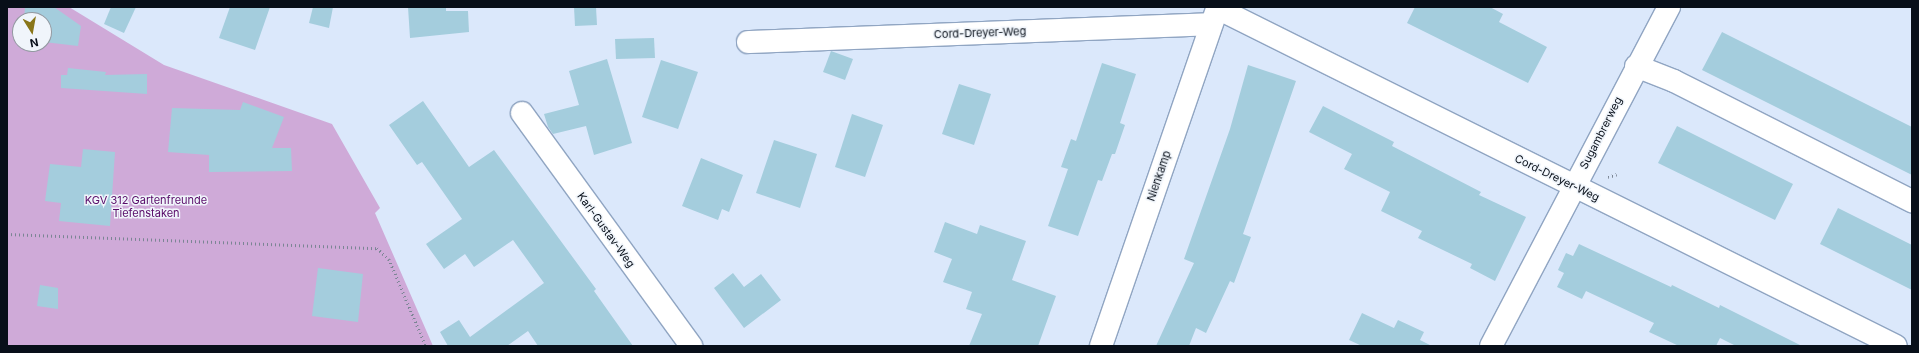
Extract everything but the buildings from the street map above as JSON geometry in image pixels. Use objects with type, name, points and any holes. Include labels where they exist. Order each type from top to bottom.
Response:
[{"type":"street","name":"Sugambrerweg","points":[[1491,346],[1636,66],[1669,7]]},
{"type":"street","name":"Cord-Dreyer-Weg","points":[[748,42],[1216,13],[1574,186],[1896,346]]},
{"type":"street","name":"Nienkamp","points":[[1101,346],[1216,13]]},
{"type":"street","points":[[1636,66],[1674,81],[1912,201]]},
{"type":"street","name":"Karl-Gustav-Weg","points":[[522,113],[691,346]]},
{"type":"path","points":[[7,234],[377,248],[389,259],[426,346]]},
{"type":"green space","name":"KGV 312 Gartenfreunde Tiefenstaken","points":[[7,7],[69,7],[164,65],[332,124],[380,208],[375,213],[433,346],[7,346]]}]
